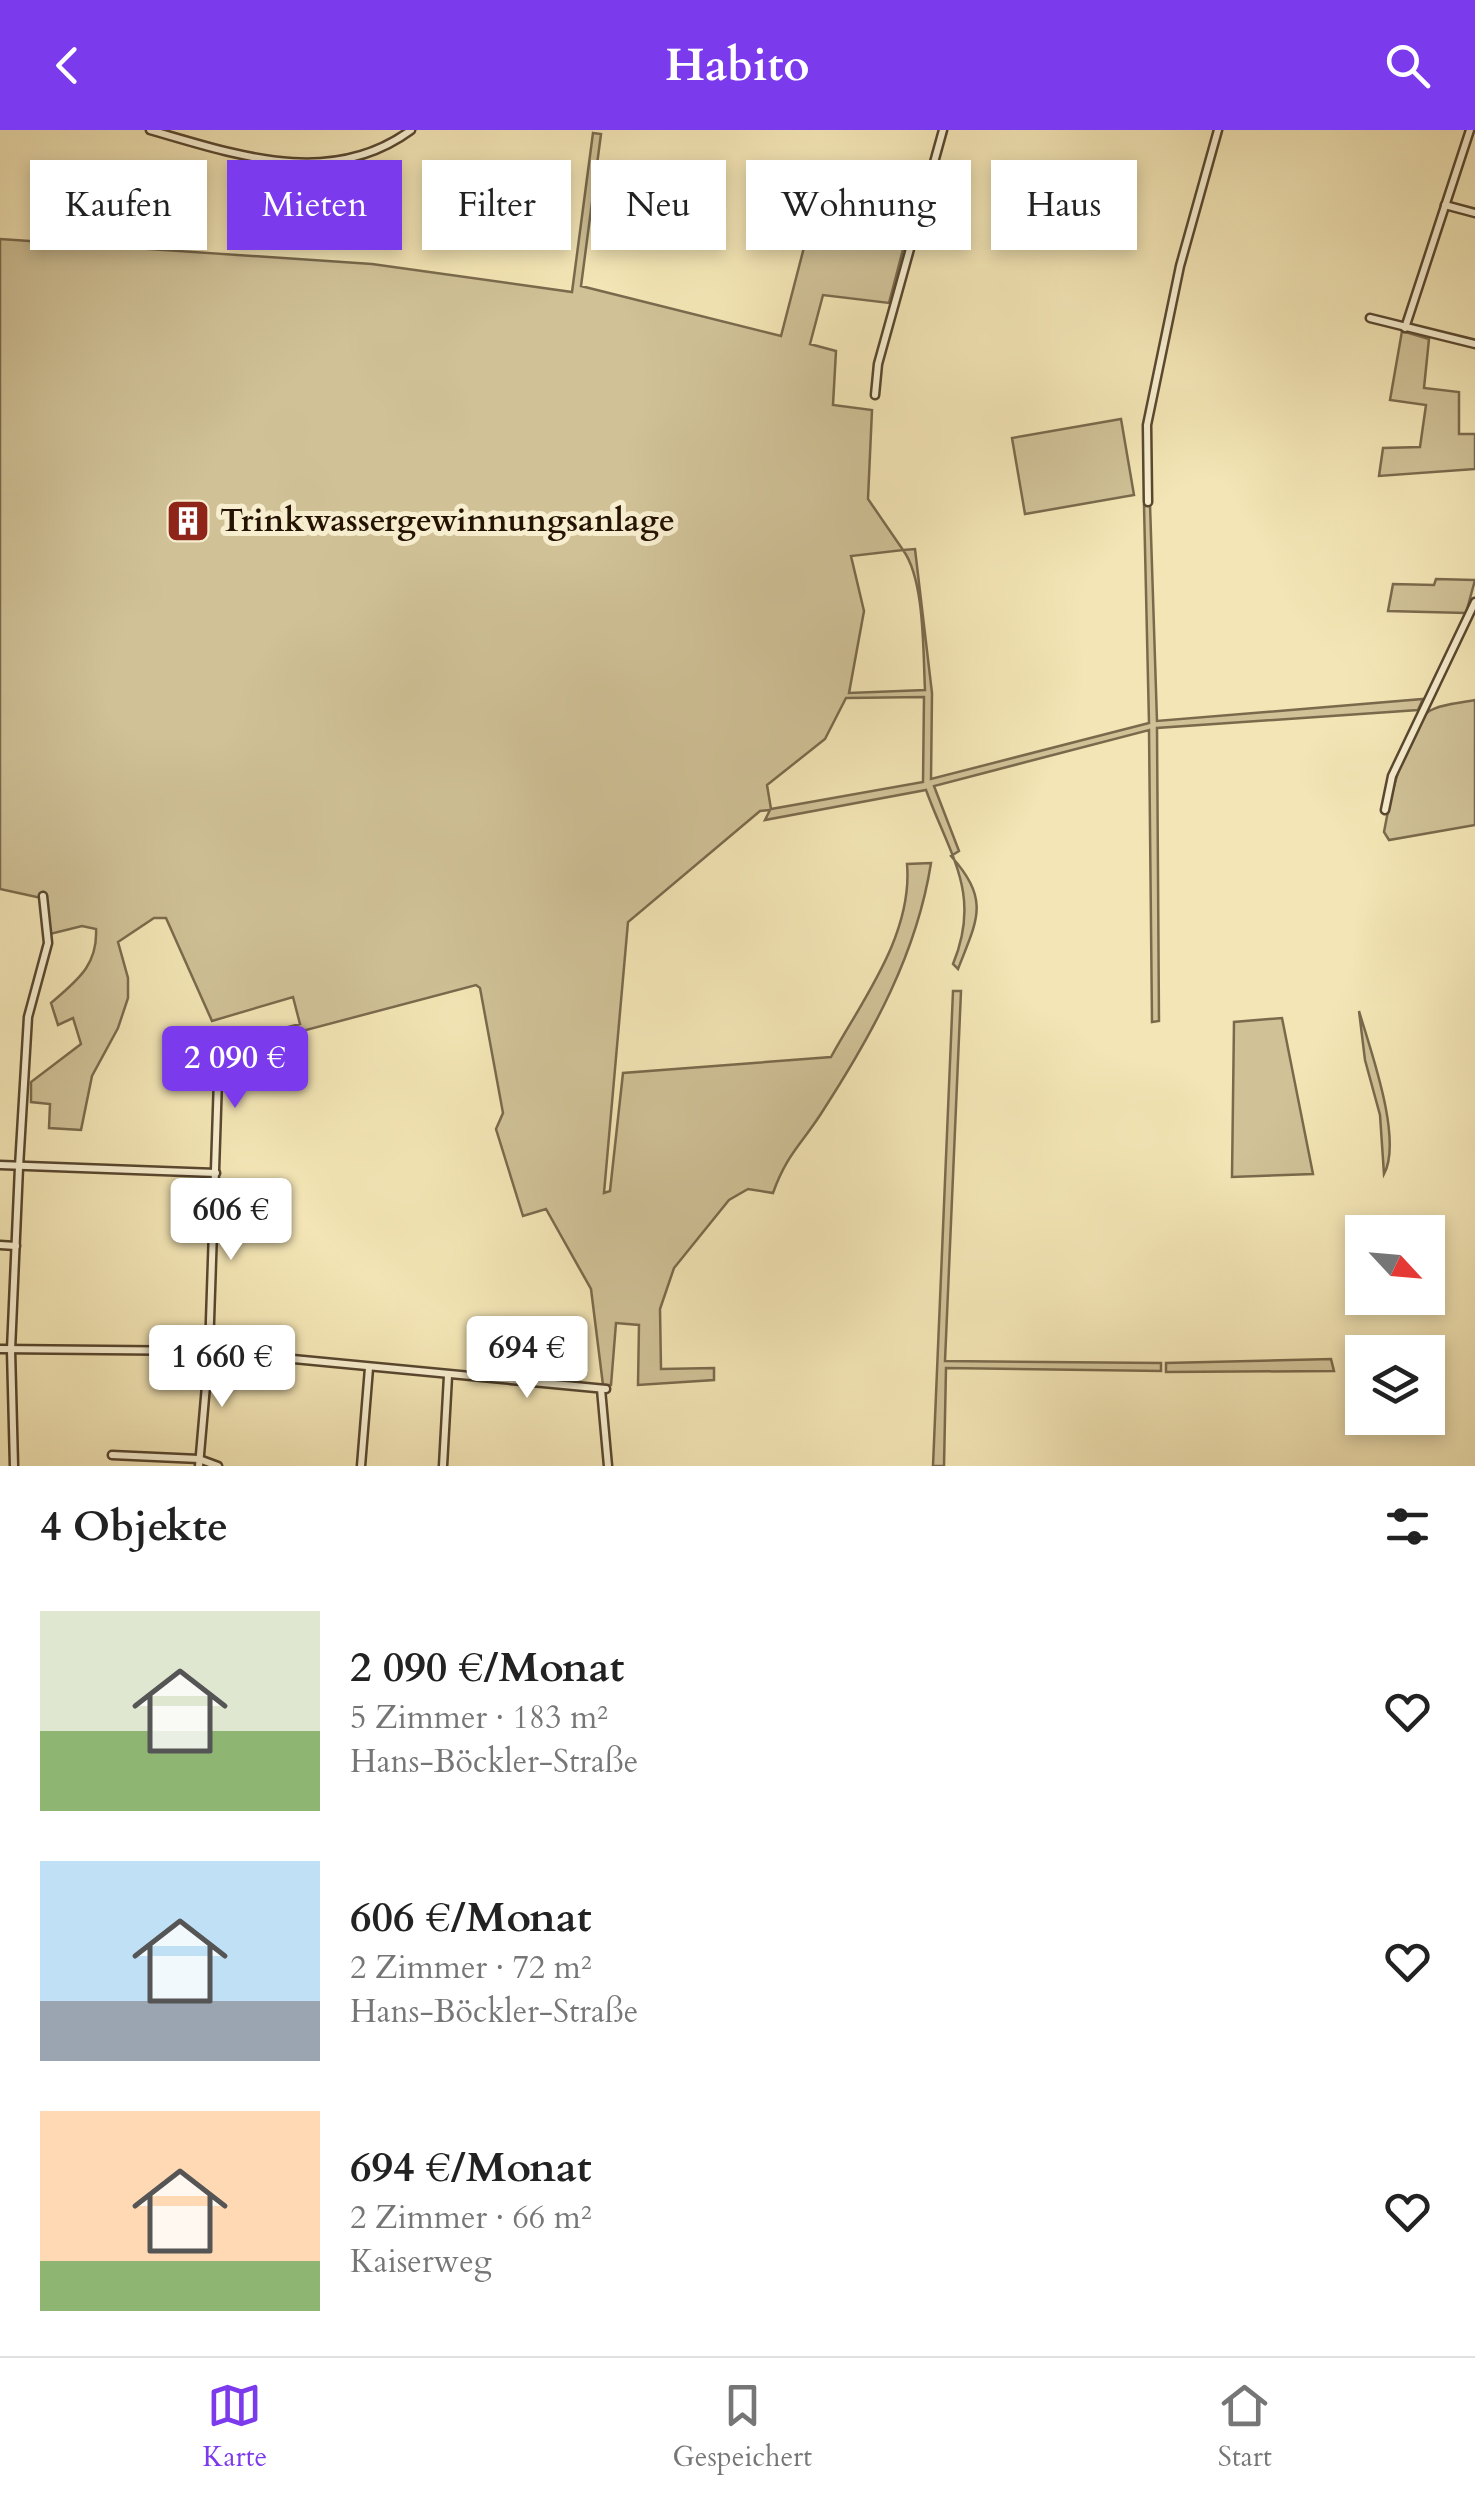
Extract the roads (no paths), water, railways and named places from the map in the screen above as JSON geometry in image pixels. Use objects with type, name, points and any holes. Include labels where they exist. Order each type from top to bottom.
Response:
[{"type":"street","points":[[150,130],[269,162],[325,164],[373,153],[411,130]]},
{"type":"street","points":[[875,395],[878,364],[943,130]]},
{"type":"street","points":[[1148,502],[1146,425],[1180,266],[1218,130]]},
{"type":"street","points":[[1405,328],[1470,130]]},
{"type":"street","points":[[1445,205],[1475,213]]},
{"type":"street","points":[[1370,318],[1475,344]]},
{"type":"street","points":[[1385,810],[1392,776],[1475,602]]},
{"type":"street","points":[[14,1466],[11,1350],[19,1167],[28,1017],[48,943],[42,896]]},
{"type":"street","points":[[199,1462],[209,1351],[219,1049]]},
{"type":"street","points":[[0,1165],[216,1173]]},
{"type":"street","points":[[0,1245],[16,1246]]},
{"type":"street","points":[[0,1350],[209,1351],[603,1389],[608,1466]]},
{"type":"street","points":[[361,1466],[369,1368]]},
{"type":"street","points":[[443,1466],[448,1376]]},
{"type":"street","points":[[112,1455],[218,1466]]},
{"type":"place","name":"Trinkwassergewinnungsanlage","points":[[188,521]]}]
